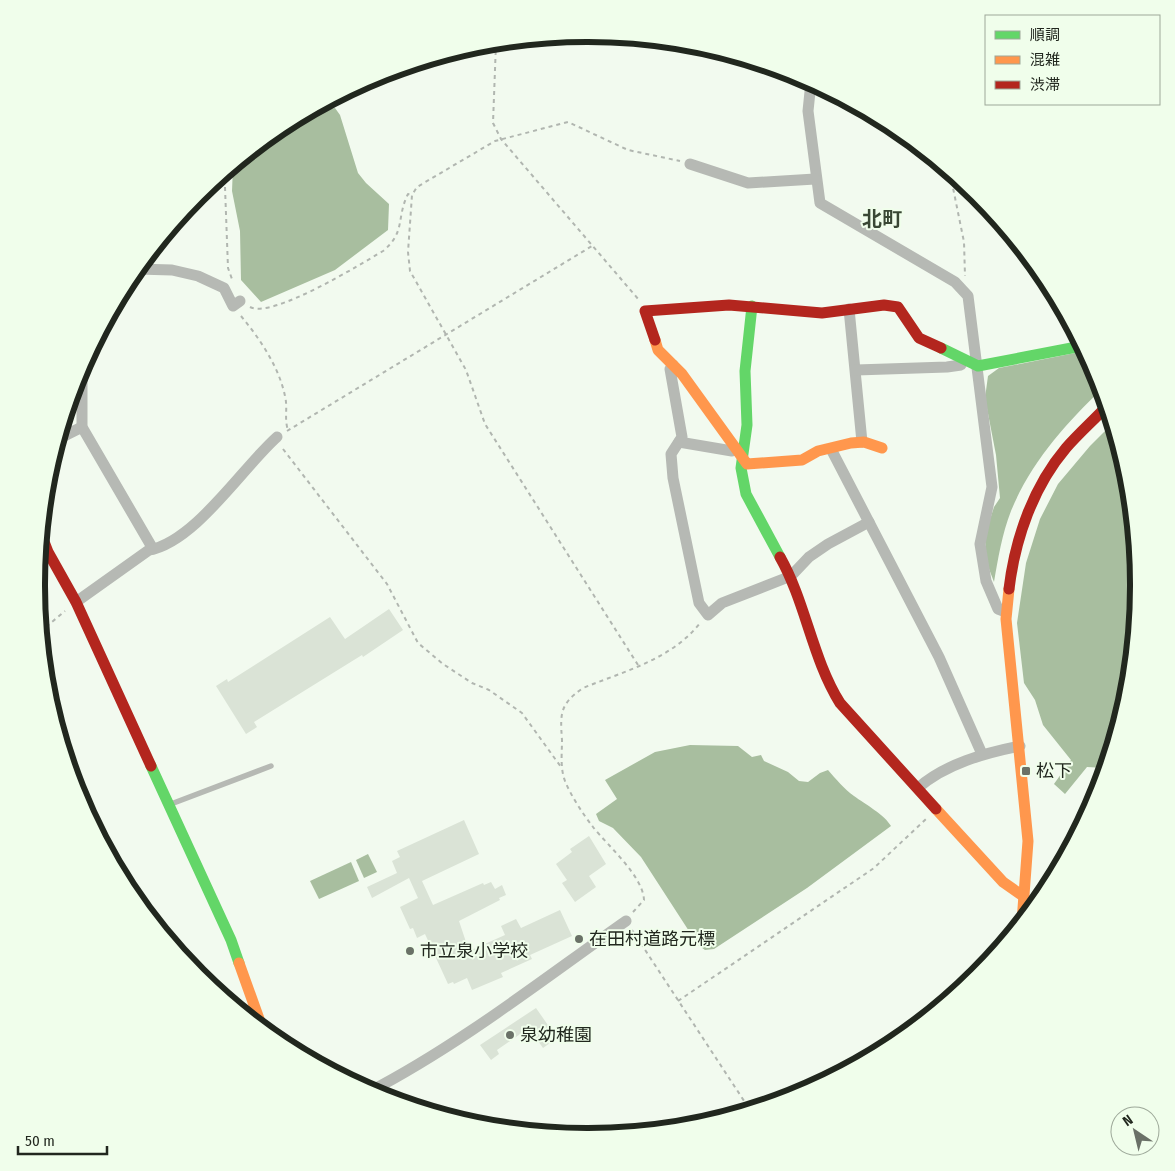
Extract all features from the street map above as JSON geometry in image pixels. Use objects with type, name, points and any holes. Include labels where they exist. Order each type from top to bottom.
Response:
[{"type":"street","points":[[810,90],[808,110],[815,179],[820,203],[955,282],[968,296],[992,487],[980,544],[986,581],[998,609],[1006,612]]},
{"type":"street","points":[[690,164],[748,183],[815,179]]},
{"type":"street","points":[[147,269],[172,270],[198,276],[224,288],[236,303]]},
{"type":"street","points":[[882,448],[862,442],[818,451],[802,460],[747,464],[742,460],[682,374],[658,350],[645,311],[729,305],[822,313],[884,305],[898,307],[919,338],[978,366],[1076,347]]},
{"type":"street","points":[[752,306],[745,371],[746,426],[741,468],[746,494],[791,576],[828,684],[840,703],[1003,882],[1023,896]]},
{"type":"street","points":[[849,309],[862,442]]},
{"type":"street","points":[[856,370],[961,366],[963,360]]},
{"type":"street","points":[[673,365],[670,369],[682,437],[671,454],[673,478],[700,603],[708,615],[722,603],[791,576],[822,549],[869,522]]},
{"type":"street","points":[[82,388],[82,427],[153,549]]},
{"type":"street","points":[[1022,910],[1028,841],[1006,612],[1011,576],[1019,538],[1031,507],[1047,476],[1066,448],[1102,411]]},
{"type":"street","points":[[66,435],[82,427]]},
{"type":"street","points":[[76,602],[153,549],[162,547],[213,508],[277,437]]},
{"type":"street","points":[[679,442],[735,450]]},
{"type":"street","points":[[831,449],[939,657],[982,754]]},
{"type":"street","points":[[46,547],[76,602],[231,940],[258,1017]]},
{"type":"street","points":[[918,788],[927,780],[982,754],[1020,746]]},
{"type":"street","points":[[379,1087],[406,1072],[488,1020],[626,921]]},
{"type":"lane","points":[[169,805],[271,766]]},
{"type":"path","points":[[495,51],[493,123],[501,139],[636,296],[645,311]]},
{"type":"path","points":[[638,665],[485,424],[466,370],[410,271],[408,252],[412,195],[417,187],[501,139],[568,122],[628,150],[690,164]]},
{"type":"path","points":[[224,182],[228,268],[236,303],[281,378],[286,399],[286,424],[288,430]]},
{"type":"path","points":[[952,183],[964,242],[965,275],[960,287]]},
{"type":"path","points":[[236,303],[252,309],[270,307],[303,296],[383,251],[393,243],[401,228],[401,208],[408,194],[412,195]]},
{"type":"path","points":[[562,767],[522,713],[489,690],[472,683],[418,643],[387,584],[284,451],[277,437],[592,246]]},
{"type":"path","points":[[46,627],[76,602]]},
{"type":"path","points":[[708,615],[689,637],[669,652],[583,688],[571,697],[560,716],[562,767],[565,781],[591,825],[625,864],[644,892],[644,900],[626,921],[746,1105]]},
{"type":"path","points":[[678,1001],[874,868],[937,808]]},
{"type":"shaded area","points":[[335,108],[340,115],[358,173],[389,204],[388,230],[335,270],[261,302],[241,280],[240,231],[232,191],[233,174],[286,134],[325,110]]},
{"type":"shaded area","points":[[1078,352],[1096,395],[1062,431],[1028,477],[1008,520],[994,582],[986,561],[985,535],[994,507],[1000,498],[996,455],[985,398],[988,376],[999,368]]},
{"type":"shaded area","points":[[1107,429],[1120,480],[1126,515],[1129,550],[1129,621],[1120,691],[1102,760],[1099,768],[1087,767],[1065,794],[1054,784],[1071,760],[1043,725],[1035,700],[1024,683],[1017,623],[1026,563],[1040,519],[1058,484]]},
{"type":"shaded area","points":[[690,745],[738,746],[752,757],[761,755],[764,761],[788,772],[799,781],[808,782],[820,773],[828,770],[840,784],[880,814],[891,826],[807,888],[714,949],[705,950],[698,945],[641,857],[613,828],[599,821],[596,814],[617,799],[605,780],[655,752]]},
{"type":"shaded area","points":[[368,854],[377,872],[364,878],[356,860]]},
{"type":"shaded area","points":[[351,862],[359,881],[319,899],[310,881]]},
{"type":"building","points":[[389,609],[403,630],[363,657],[362,655],[254,722],[257,727],[246,734],[216,686],[227,679],[228,682],[330,617],[345,639]]},
{"type":"building","points":[[464,820],[479,854],[422,881],[433,905],[483,883],[484,885],[491,882],[495,889],[502,885],[506,895],[459,921],[469,951],[505,935],[501,926],[516,919],[521,928],[560,910],[572,936],[530,955],[532,959],[501,973],[503,977],[472,990],[467,978],[454,984],[453,982],[448,984],[425,934],[417,938],[413,928],[410,929],[400,907],[418,898],[409,878],[372,898],[367,887],[397,873],[392,861],[400,857],[397,851]]},
{"type":"building","points":[[589,836],[606,864],[589,876],[596,887],[575,902],[562,883],[567,880],[556,864],[572,852],[570,849]]},
{"type":"building","points":[[536,1008],[557,1038],[543,1048],[529,1028],[497,1050],[499,1054],[491,1060],[480,1045]]},
{"type":"traffic: fast","points":[[752,306],[745,371],[747,425],[741,468],[746,494],[780,557]]},
{"type":"traffic: fast","points":[[941,348],[978,366],[1076,347]]},
{"type":"traffic: fast","points":[[151,766],[231,940],[239,963]]},
{"type":"traffic: slow","points":[[655,340],[658,350],[682,374],[747,464],[802,460],[818,451],[851,443],[864,442],[882,448]]},
{"type":"traffic: slow","points":[[1009,589],[1006,619],[1028,841],[1023,909]]},
{"type":"traffic: slow","points":[[936,809],[1003,882],[1023,896]]},
{"type":"traffic: slow","points":[[239,963],[258,1017]]},
{"type":"traffic: jam","points":[[655,340],[645,311],[729,305],[822,313],[884,305],[898,307],[919,338],[941,348]]},
{"type":"traffic: jam","points":[[1009,589],[1016,551],[1027,514],[1044,479],[1066,448],[1102,411]]},
{"type":"traffic: jam","points":[[46,547],[76,602],[151,766]]},
{"type":"traffic: jam","points":[[780,557],[796,593],[822,668],[840,703],[936,809]]},
{"type":"place","name":"松下","points":[[1026,771]]},
{"type":"place","name":"在田村道路元標","points":[[579,939]]},
{"type":"place","name":"市立泉小学校","points":[[410,951]]},
{"type":"place","name":"泉幼稚園","points":[[510,1035]]},
{"type":"district","name":"北町","points":[[882,219]]}]
